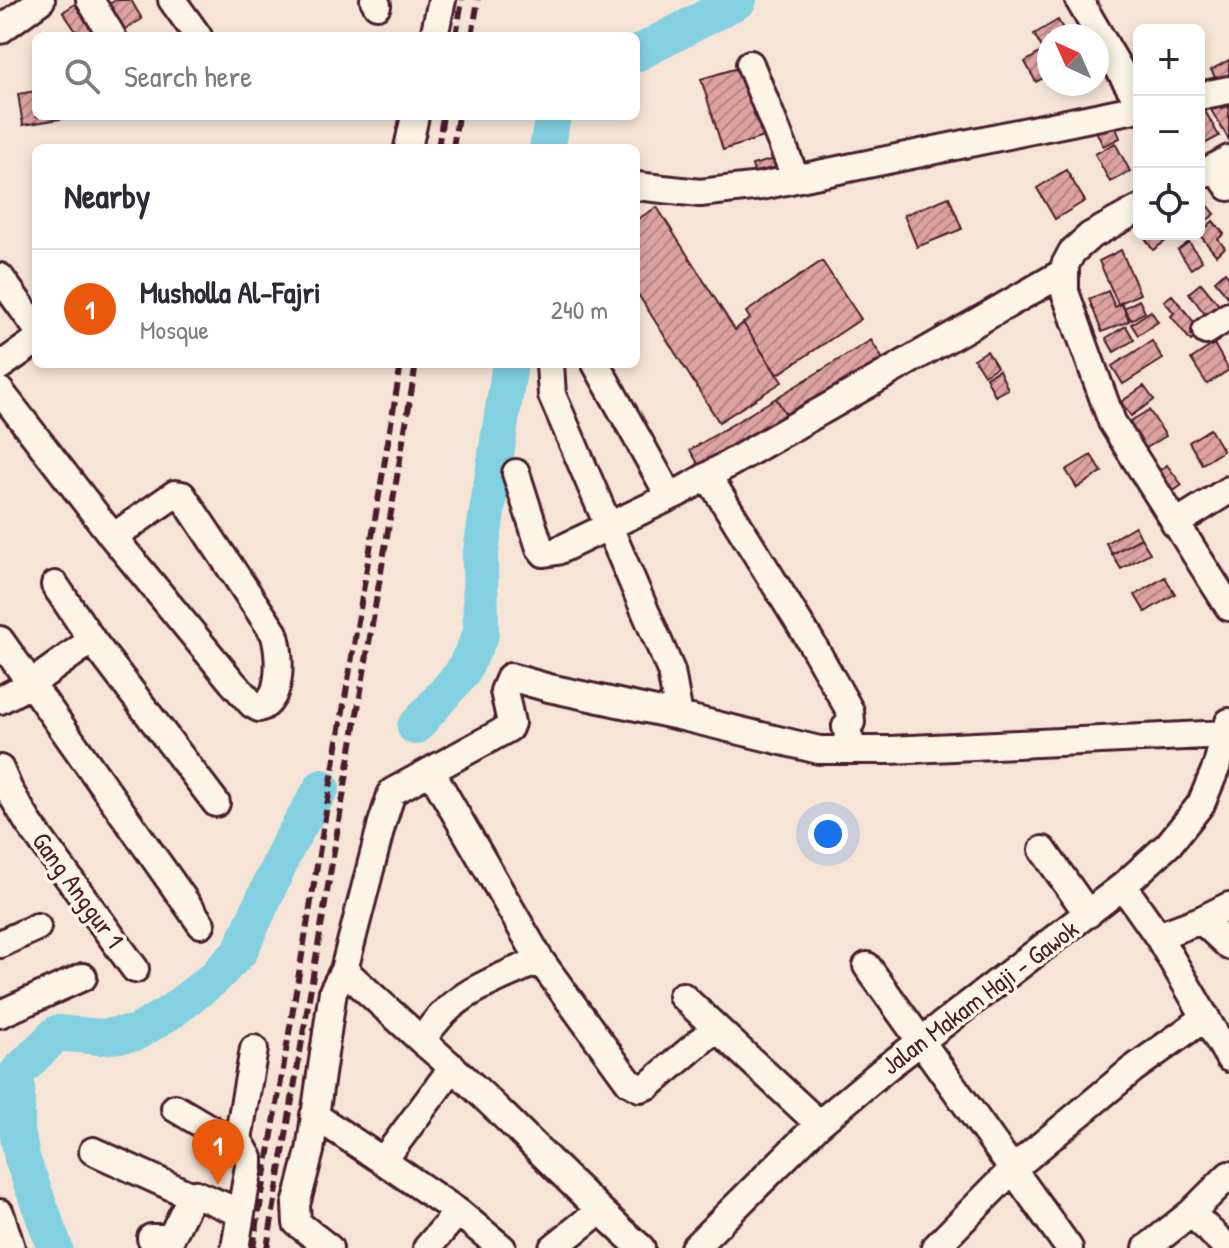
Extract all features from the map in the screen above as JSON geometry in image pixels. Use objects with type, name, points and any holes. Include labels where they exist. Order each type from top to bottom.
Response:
[{"type":"street","points":[[0,30],[41,0]]},
{"type":"street","points":[[90,0],[110,32]]},
{"type":"street","points":[[172,0],[195,32]]},
{"type":"street","points":[[435,32],[442,0]]},
{"type":"street","points":[[1079,0],[1134,96]]},
{"type":"street","points":[[750,64],[796,179]]},
{"type":"street","points":[[1205,95],[1229,90]]},
{"type":"street","points":[[640,186],[700,193],[796,179],[1133,106]]},
{"type":"street","points":[[409,144],[414,120]]},
{"type":"street","points":[[1133,212],[1090,236],[1068,258],[1064,272],[1065,292],[1112,422],[1229,607]]},
{"type":"street","points":[[516,473],[544,553],[557,551],[670,497],[1064,272]]},
{"type":"street","points":[[0,277],[32,321]]},
{"type":"street","points":[[1206,331],[1229,316]]},
{"type":"street","points":[[0,366],[32,344]]},
{"type":"street","points":[[550,368],[552,395],[671,671],[679,716]]},
{"type":"street","points":[[598,368],[670,497]]},
{"type":"street","points":[[0,391],[113,537],[252,704],[259,708],[266,706],[272,698],[281,656],[274,633],[182,495],[175,494],[113,537]]},
{"type":"street","points":[[708,476],[850,711],[851,722],[846,727],[853,750]]},
{"type":"street","points":[[1175,524],[1229,490]]},
{"type":"street","points":[[55,585],[92,640],[216,803]]},
{"type":"street","points":[[0,640],[201,924]]},
{"type":"street","points":[[0,700],[32,683],[92,640]]},
{"type":"street","points":[[329,1248],[297,1223],[296,1205],[310,1151],[331,1000],[344,970],[389,797],[398,787],[509,728],[511,723],[504,691],[510,677],[819,750],[1227,728]]},
{"type":"street","name":"Jalan Makam Haji - Gawok","points":[[694,1248],[819,1124],[1088,914],[1142,912],[1169,844],[1201,804],[1216,768],[1227,728]]},
{"type":"street","name":"Gang Anggur 1","points":[[0,769],[28,822],[135,969]]},
{"type":"street","points":[[431,771],[540,960],[629,1082],[640,1088],[649,1085],[716,1028]]},
{"type":"street","points":[[1043,850],[1088,914]]},
{"type":"street","points":[[1142,912],[1201,920],[1229,906]]},
{"type":"street","points":[[935,1248],[1013,1169],[1133,1069],[1220,1040],[1142,912]]},
{"type":"street","points":[[1201,920],[1229,946]]},
{"type":"street","points":[[0,944],[37,927]]},
{"type":"street","points":[[422,1041],[433,1022],[458,1000],[476,988],[540,960]]},
{"type":"street","points":[[867,966],[1069,1248]]},
{"type":"street","points":[[344,970],[453,1067],[599,1211],[641,1248]]},
{"type":"street","points":[[0,1014],[83,977]]},
{"type":"street","points":[[682,996],[819,1124]]},
{"type":"street","points":[[235,1248],[249,1166],[238,1139],[254,1049]]},
{"type":"street","points":[[383,1161],[453,1067]]},
{"type":"street","points":[[175,1108],[244,1149]]},
{"type":"street","points":[[314,1115],[458,1212],[502,1248]]},
{"type":"street","points":[[93,1151],[192,1196],[196,1194],[241,1213]]},
{"type":"street","points":[[1147,1248],[1191,1213],[1229,1175]]},
{"type":"street","points":[[151,1238],[172,1237],[192,1196]]},
{"type":"street","points":[[553,1248],[599,1211]]},
{"type":"street","points":[[427,1248],[458,1212]]},
{"type":"street","points":[[0,1213],[11,1248]]},
{"type":"street","points":[[1191,1213],[1228,1248]]},
{"type":"building","points":[[81,0],[106,32],[76,32],[63,12]]},
{"type":"building","points":[[116,0],[131,0],[142,19],[121,32],[112,32],[99,10]]},
{"type":"building","points":[[1037,54],[1037,81],[1036,82],[1025,62]]},
{"type":"building","points":[[1229,60],[1229,80],[1220,86],[1211,70]]},
{"type":"building","points":[[744,66],[766,136],[723,150],[701,79]]},
{"type":"building","points":[[32,92],[32,120],[54,120],[23,125],[18,94]]},
{"type":"building","points":[[1229,106],[1229,140],[1211,110]]},
{"type":"building","points":[[1205,111],[1219,136],[1205,144]]},
{"type":"building","points":[[1114,123],[1120,138],[1103,146],[1096,131]]},
{"type":"building","points":[[1115,143],[1130,171],[1110,182],[1095,154]]},
{"type":"building","points":[[775,159],[780,177],[757,184],[752,165]]},
{"type":"building","points":[[1066,170],[1085,201],[1055,219],[1037,188]]},
{"type":"building","points":[[949,197],[962,229],[917,247],[904,215]]},
{"type":"building","points":[[1205,201],[1215,214],[1205,222]]},
{"type":"building","points":[[657,207],[735,330],[743,323],[782,382],[719,422],[640,297],[640,218]]},
{"type":"building","points":[[1213,221],[1224,234],[1218,239],[1225,248],[1216,255],[1204,240],[1205,228]]},
{"type":"building","points":[[1146,240],[1167,240],[1153,250]]},
{"type":"building","points":[[1189,242],[1202,261],[1191,269],[1178,250]]},
{"type":"building","points":[[1121,250],[1140,294],[1118,304],[1099,261]]},
{"type":"building","points":[[822,261],[861,319],[777,375],[743,323],[750,319],[746,312]]},
{"type":"building","points":[[1225,272],[1229,277],[1229,298],[1215,281]]},
{"type":"building","points":[[1201,283],[1223,310],[1210,321],[1189,293]]},
{"type":"building","points":[[1108,291],[1115,307],[1122,304],[1129,321],[1102,332],[1089,299]]},
{"type":"building","points":[[1172,295],[1202,332],[1191,341],[1171,316],[1174,313],[1164,301]]},
{"type":"building","points":[[1139,300],[1145,312],[1131,320],[1124,308]]},
{"type":"building","points":[[1151,311],[1158,322],[1138,335],[1131,324]]},
{"type":"building","points":[[1126,326],[1134,340],[1114,352],[1106,338]]},
{"type":"building","points":[[871,340],[886,364],[791,423],[776,398]]},
{"type":"building","points":[[1152,341],[1163,359],[1123,384],[1112,366]]},
{"type":"building","points":[[1214,344],[1229,370],[1207,384],[1191,359]]},
{"type":"building","points":[[987,351],[997,367],[984,375],[974,359]]},
{"type":"building","points":[[999,370],[1008,389],[995,396],[986,377]]},
{"type":"building","points":[[1144,386],[1154,400],[1131,416],[1121,402]]},
{"type":"building","points":[[776,398],[791,423],[705,475],[690,450]]},
{"type":"building","points":[[1149,410],[1166,436],[1138,453],[1122,426]]},
{"type":"building","points":[[1210,429],[1223,451],[1202,464],[1189,442]]},
{"type":"building","points":[[1091,455],[1102,472],[1077,488],[1066,470]]},
{"type":"building","points":[[1167,465],[1182,485],[1165,497],[1151,477]]},
{"type":"building","points":[[1135,526],[1141,538],[1112,554],[1106,543]]},
{"type":"building","points":[[1141,538],[1150,553],[1121,569],[1112,554]]},
{"type":"building","points":[[1165,577],[1175,594],[1145,612],[1135,595]]},
{"type":"waterway","points":[[640,52],[739,0]]},
{"type":"waterway","points":[[548,144],[552,120]]},
{"type":"waterway","points":[[415,727],[462,673],[481,634],[480,558],[509,368]]},
{"type":"waterway","points":[[55,1248],[22,1158],[17,1131],[17,1073],[57,1033],[101,1037],[136,1033],[172,1011],[213,979],[240,951],[288,845],[322,787]]},
{"type":"railway","points":[[457,32],[462,0]]},
{"type":"railway","points":[[473,32],[478,0]]},
{"type":"railway","points":[[439,144],[442,120]]},
{"type":"railway","points":[[454,144],[457,120]]},
{"type":"railway","points":[[253,1248],[400,368]]},
{"type":"railway","points":[[267,1248],[415,368]]},
{"type":"place","name":"Musholla Al-Fajri","points":[[218,1185]]}]
